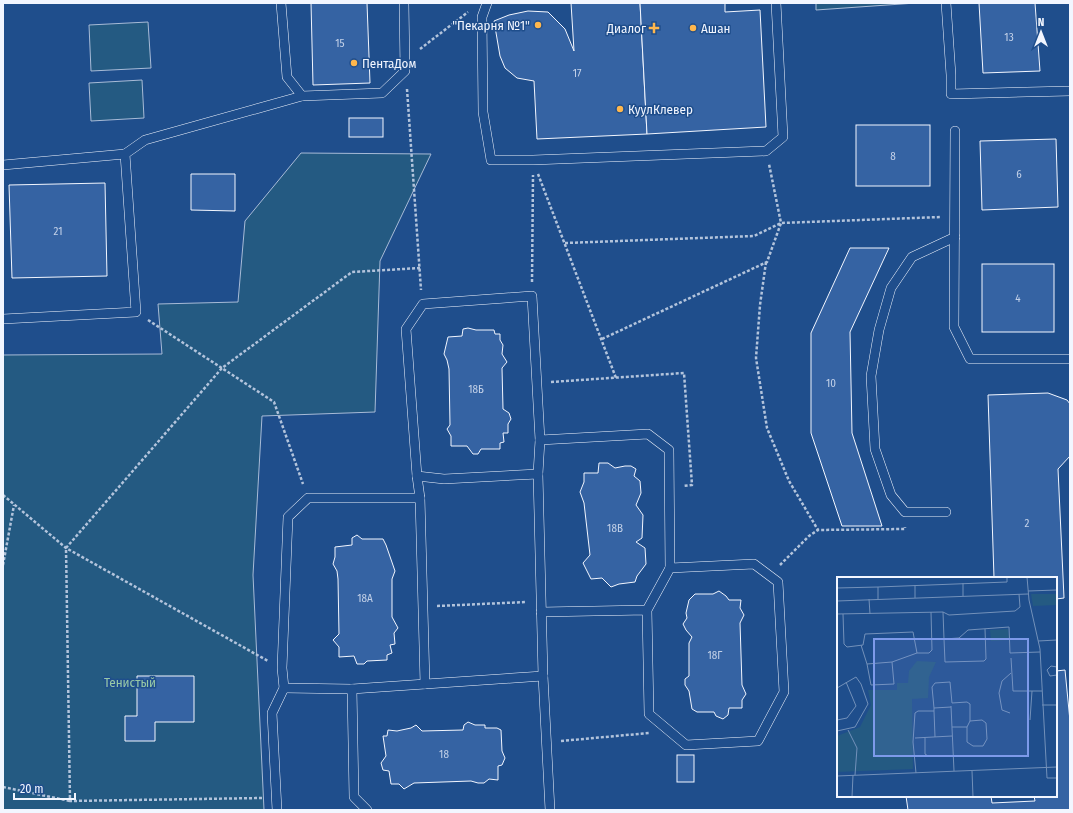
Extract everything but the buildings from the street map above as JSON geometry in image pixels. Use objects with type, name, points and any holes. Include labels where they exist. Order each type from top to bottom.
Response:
[{"type":"lane","points":[[282,3],[288,77],[302,96]]},
{"type":"lane","points":[[3,165],[125,154],[145,140],[302,96],[382,93],[405,71],[404,3]]},
{"type":"lane","points":[[487,3],[482,17],[483,112],[491,160],[533,160],[766,151],[783,137],[776,3]]},
{"type":"lane","points":[[946,3],[951,94],[1070,91]]},
{"type":"lane","points":[[955,131],[954,327],[970,359],[1070,359]]},
{"type":"lane","points":[[3,319],[136,312],[125,154]]},
{"type":"lane","points":[[946,512],[905,512],[891,495],[875,449],[871,376],[879,330],[891,288],[912,257],[955,237]]},
{"type":"lane","points":[[425,684],[420,498],[406,329],[422,304],[532,296],[540,440],[538,474],[541,612],[550,810]]},
{"type":"lane","points":[[540,440],[648,434],[669,450],[670,568],[648,610],[649,714],[686,745],[758,741],[784,692],[778,582],[754,564],[670,568]]},
{"type":"lane","points":[[417,476],[444,479],[538,474]]},
{"type":"lane","points":[[277,810],[272,713],[284,688],[282,668],[288,516],[308,498],[420,498]]},
{"type":"lane","points":[[541,612],[648,610]]},
{"type":"lane","points":[[284,688],[352,689],[543,676]]},
{"type":"lane","points":[[352,689],[354,797],[367,810]]},
{"type":"path","points":[[405,60],[474,8]]},
{"type":"path","points":[[405,71],[422,304]]},
{"type":"path","points":[[766,151],[781,223],[767,262],[760,305],[756,358],[767,428],[789,481],[818,530]]},
{"type":"path","points":[[533,160],[616,378]]},
{"type":"path","points":[[532,296],[533,160]]},
{"type":"path","points":[[565,244],[754,236],[781,223],[955,216]]},
{"type":"path","points":[[602,339],[767,262]]},
{"type":"path","points":[[70,801],[66,548],[222,368],[352,272],[420,268]]},
{"type":"path","points":[[136,312],[274,402],[308,498]]},
{"type":"path","points":[[537,383],[684,373],[692,485],[669,487]]},
{"type":"path","points":[[3,495],[66,548],[282,668]]},
{"type":"path","points":[[3,565],[14,504]]},
{"type":"path","points":[[770,576],[809,536],[818,530],[905,529],[905,512]]},
{"type":"path","points":[[423,606],[541,601]]},
{"type":"path","points":[[546,742],[670,731]]},
{"type":"path","points":[[3,787],[70,801],[276,798]]},
{"type":"green space","points":[[816,3],[916,3],[816,10]]},
{"type":"green space","points":[[148,22],[151,68],[91,71],[89,25]]},
{"type":"green space","points":[[142,80],[144,118],[91,121],[89,83]]},
{"type":"green space","name":"Тенистый","points":[[301,153],[431,154],[380,261],[375,412],[262,416],[253,575],[264,810],[3,810],[3,355],[162,354],[158,304],[238,302],[245,221]]},
{"type":"place","name":"\"Пекарня №1\"","points":[[538,25]]},
{"type":"place","name":"Диалог","points":[[654,28]]},
{"type":"place","name":"Ашан","points":[[693,28]]},
{"type":"place","name":"ПентаДом","points":[[354,63]]},
{"type":"place","name":"КуулКлевер","points":[[620,109]]}]
